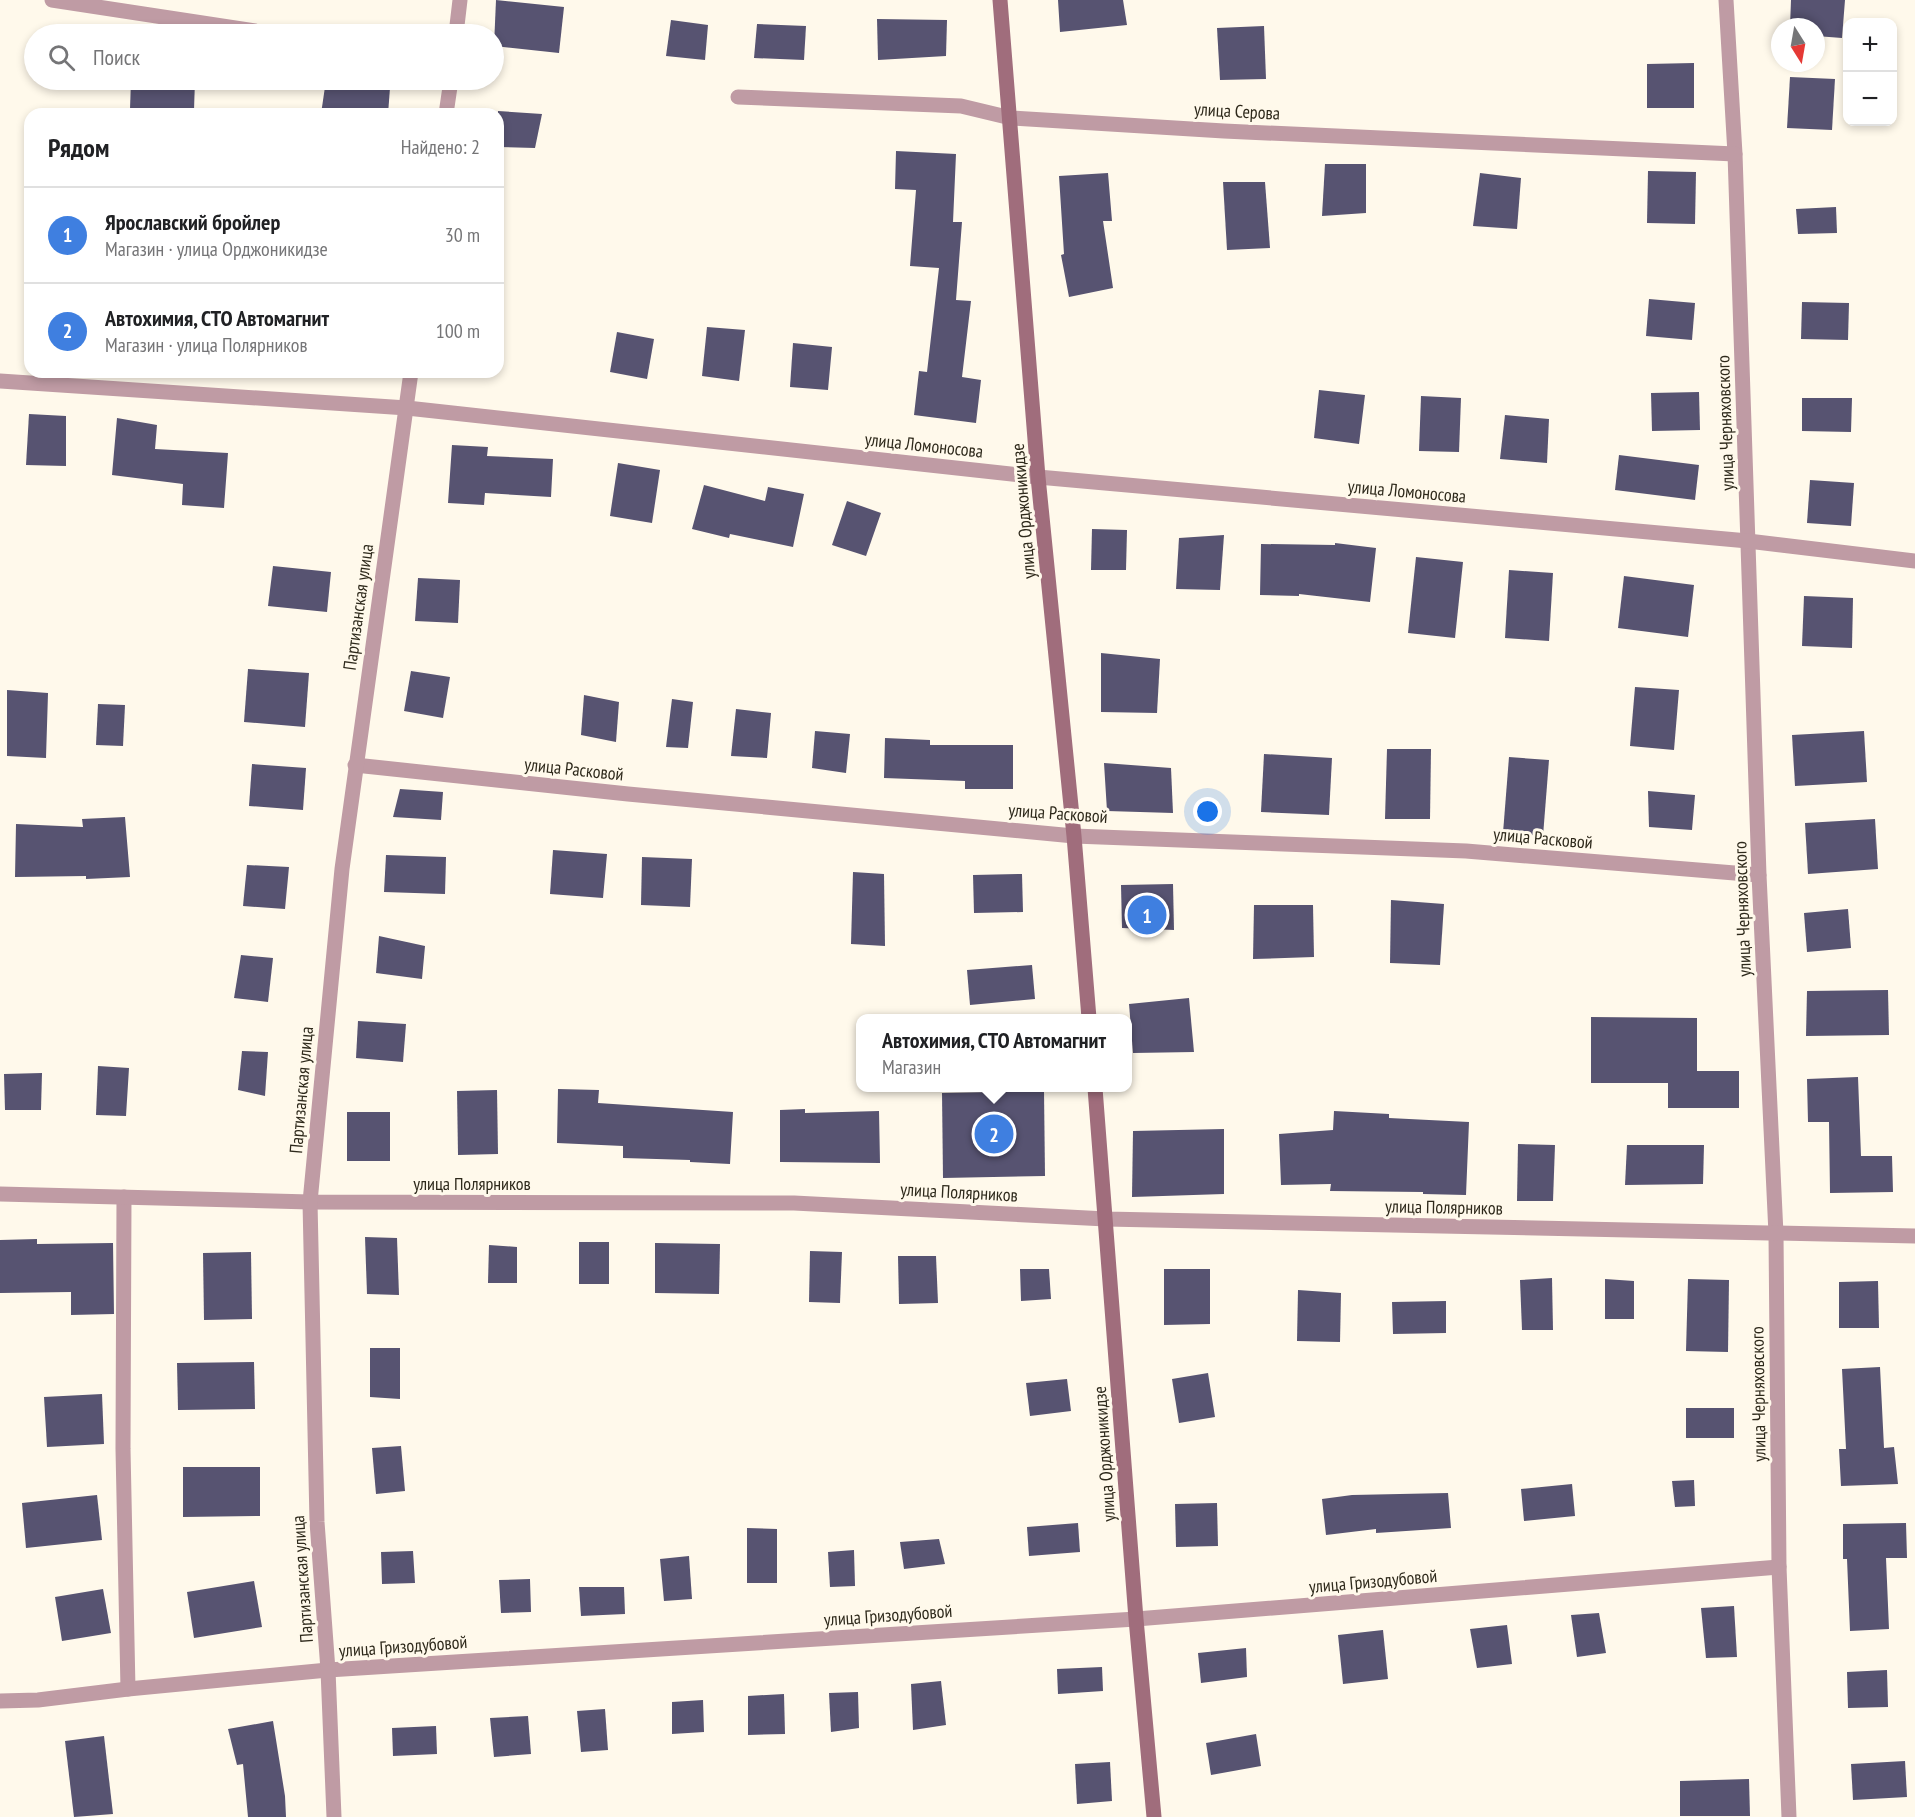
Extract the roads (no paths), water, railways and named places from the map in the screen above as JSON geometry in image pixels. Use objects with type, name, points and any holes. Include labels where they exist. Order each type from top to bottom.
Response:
[{"type":"main road","name":"улица Орджоникидзе","points":[[1000,0],[1038,477],[1074,836],[1089,1014]]},
{"type":"main road","name":"улица Орджоникидзе","points":[[1095,1092],[1136,1619],[1154,1817]]},
{"type":"street","points":[[52,0],[209,24]]},
{"type":"street","points":[[457,24],[460,0]]},
{"type":"street","name":"улица Черняховского","points":[[1726,0],[1735,154],[1759,875],[1776,1234],[1779,1567],[1789,1817]]},
{"type":"street","points":[[447,108],[450,90]]},
{"type":"street","name":"улица Серова","points":[[738,97],[961,106],[1011,118],[1236,131],[1735,154]]},
{"type":"street","name":"Партизанская улица","points":[[334,1817],[328,1670],[317,1522],[310,1202],[342,869],[410,378]]},
{"type":"street","name":"улица Ломоносова","points":[[0,381],[407,408],[1038,477],[1748,541],[1915,561]]},
{"type":"street","name":"улица Расковой","points":[[355,765],[628,794],[1074,836],[1466,851],[1759,875]]},
{"type":"street","name":"улица Полярников","points":[[0,1194],[310,1202],[794,1203],[1106,1219],[1915,1236]]},
{"type":"street","points":[[124,1197],[123,1449],[128,1689]]},
{"type":"street","name":"улица Гризодубовой","points":[[0,1701],[38,1700],[328,1670],[1136,1619],[1779,1567]]},
{"type":"place","name":"Ярославский бройлер","points":[[1147,915]]},
{"type":"place","name":"Автохимия, СТО Автомагнит","points":[[994,1134]]}]
